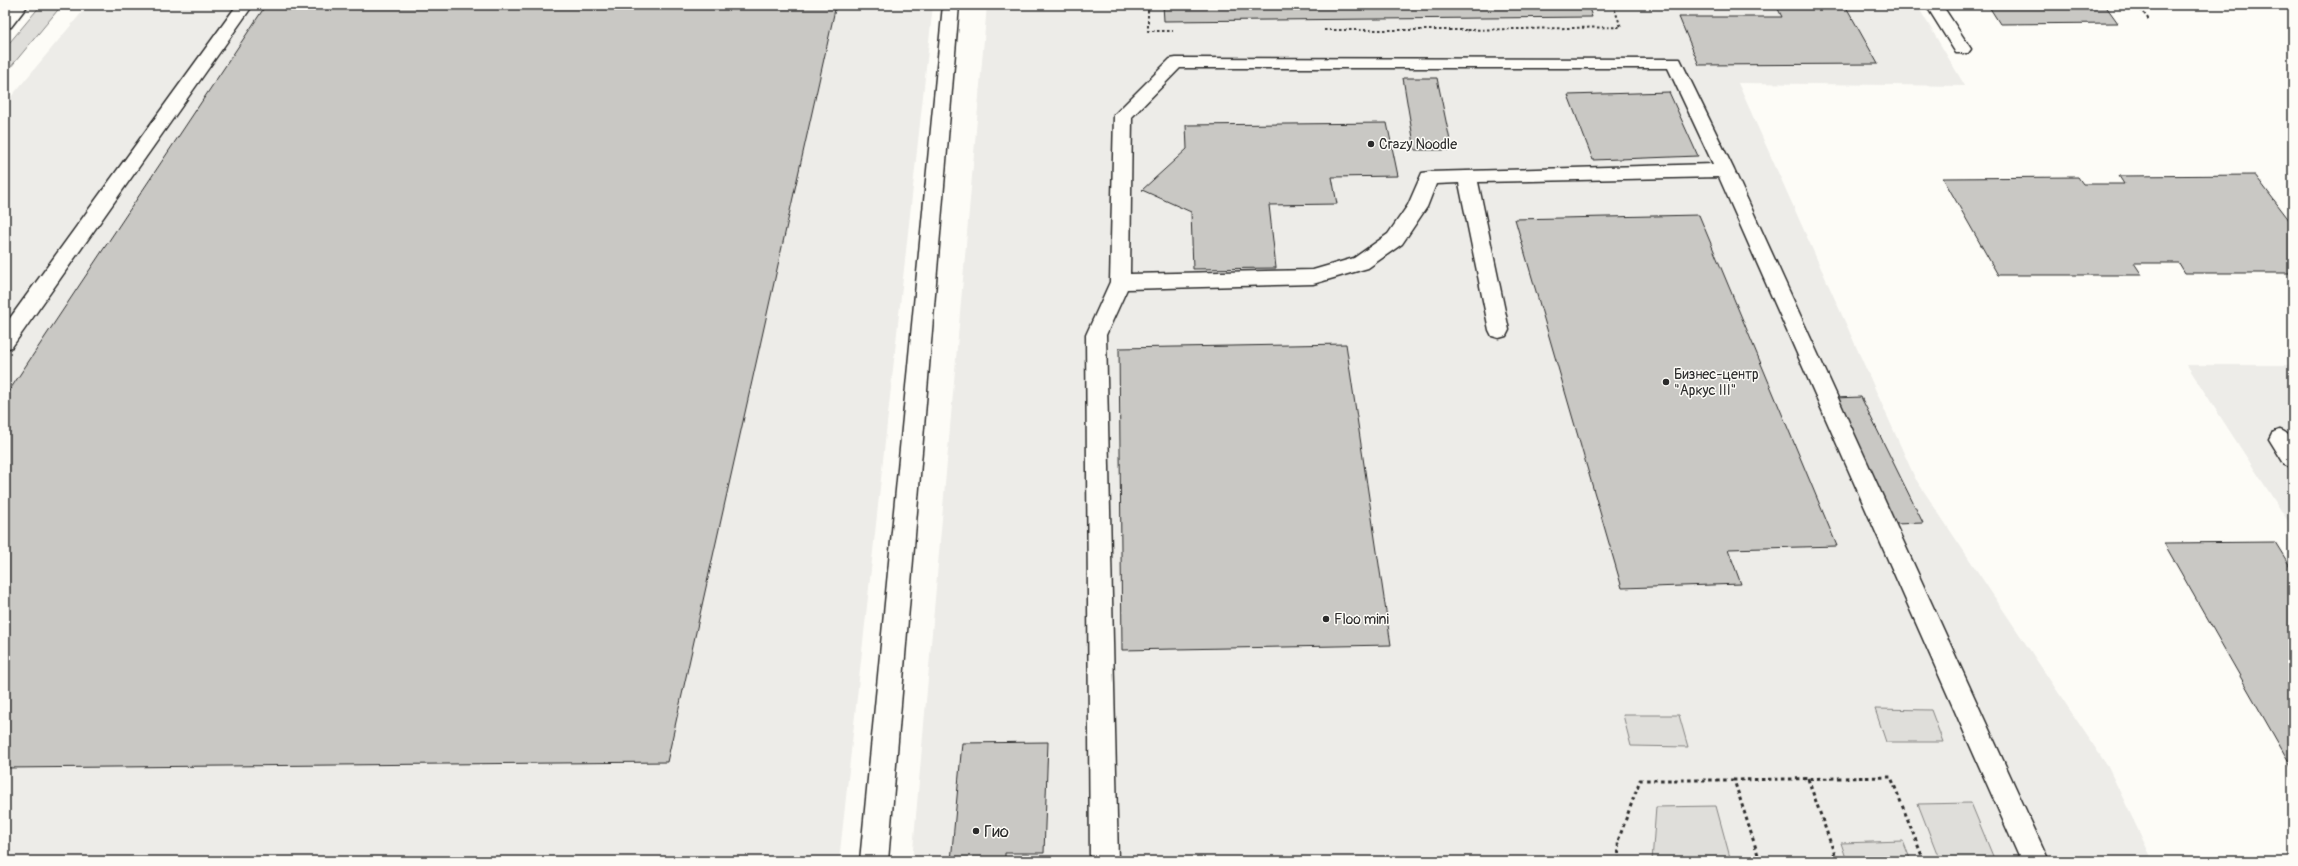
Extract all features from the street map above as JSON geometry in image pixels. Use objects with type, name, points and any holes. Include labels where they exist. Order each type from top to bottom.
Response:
[{"type":"street","points":[[5,23],[20,5]]},
{"type":"street","points":[[5,341],[244,5]]},
{"type":"street","points":[[874,861],[952,5]]},
{"type":"street","points":[[1934,5],[1962,49]]},
{"type":"street","points":[[1104,861],[1096,335],[1120,282],[1123,115],[1176,63],[1674,63],[1726,170],[2035,861]]},
{"type":"street","points":[[1120,282],[1313,277],[1361,263],[1395,239],[1417,207],[1429,178],[1726,170]]},
{"type":"street","points":[[1467,176],[1499,330]]},
{"type":"street","points":[[2280,439],[2293,459]]},
{"type":"path","points":[[1467,30],[1621,27],[1613,5]]},
{"type":"path","points":[[2138,5],[2149,20]]},
{"type":"path","points":[[1619,861],[1618,841],[1640,780],[1891,777],[1924,861]]},
{"type":"path","points":[[1808,779],[1837,861]]},
{"type":"path","points":[[1734,780],[1760,861]]},
{"type":"shaded area","points":[[41,5],[62,5],[5,74],[5,48]]},
{"type":"shaded area","points":[[88,5],[933,5],[839,861],[5,861],[5,104]]},
{"type":"shaded area","points":[[987,5],[1917,5],[1965,86],[1738,83],[1915,478],[2108,767],[2153,861],[912,861]]},
{"type":"shaded area","points":[[2187,365],[2293,365],[2293,529]]},
{"type":"shaded area","points":[[1875,709],[1931,710],[1943,742],[1886,742]]},
{"type":"shaded area","points":[[1623,715],[1679,715],[1688,747],[1631,746]]},
{"type":"shaded area","points":[[1971,803],[1995,861],[1940,861],[1918,804]]},
{"type":"shaded area","points":[[1716,806],[1731,861],[1652,861],[1656,807]]},
{"type":"shaded area","points":[[1903,841],[1911,861],[1847,861],[1841,843]]},
{"type":"building","points":[[266,5],[836,5],[667,762],[5,768],[5,397]]},
{"type":"building","points":[[1163,5],[1588,5],[1592,17],[1164,21]]},
{"type":"building","points":[[1776,5],[1845,5],[1878,64],[1699,65],[1679,17],[1782,17]]},
{"type":"building","points":[[1988,5],[2105,5],[2118,23],[2000,24]]},
{"type":"building","points":[[1403,78],[1437,78],[1452,150],[1415,150]]},
{"type":"building","points":[[1669,92],[1698,156],[1593,160],[1568,95]]},
{"type":"building","points":[[1387,123],[1398,176],[1332,177],[1337,204],[1269,205],[1276,268],[1193,269],[1191,212],[1142,190],[1187,149],[1186,125]]},
{"type":"building","points":[[2255,175],[2293,225],[2293,273],[2185,273],[2179,263],[2134,263],[2142,275],[1998,275],[1943,178],[2078,177],[2083,184],[2124,184],[2119,176]]},
{"type":"building","name":"Бизнес-центр \"Аркус III\"","points":[[1699,215],[1837,546],[1728,549],[1741,584],[1622,588],[1515,219]]},
{"type":"building","points":[[1346,344],[1391,645],[1122,650],[1119,348]]},
{"type":"building","points":[[1861,397],[1923,523],[1895,524],[1835,398]]},
{"type":"building","points":[[2275,542],[2293,571],[2293,769],[2164,543]]},
{"type":"building","points":[[1048,742],[1044,853],[1005,853],[1005,861],[951,861],[962,743]]},
{"type":"place","name":"Crazy Noodle","points":[[1371,144]]},
{"type":"place","name":"Бизнес-центр \"Аркус III\"","points":[[1666,382]]},
{"type":"place","name":"Floo mini","points":[[1326,619]]},
{"type":"place","name":"Гио","points":[[976,831]]}]
